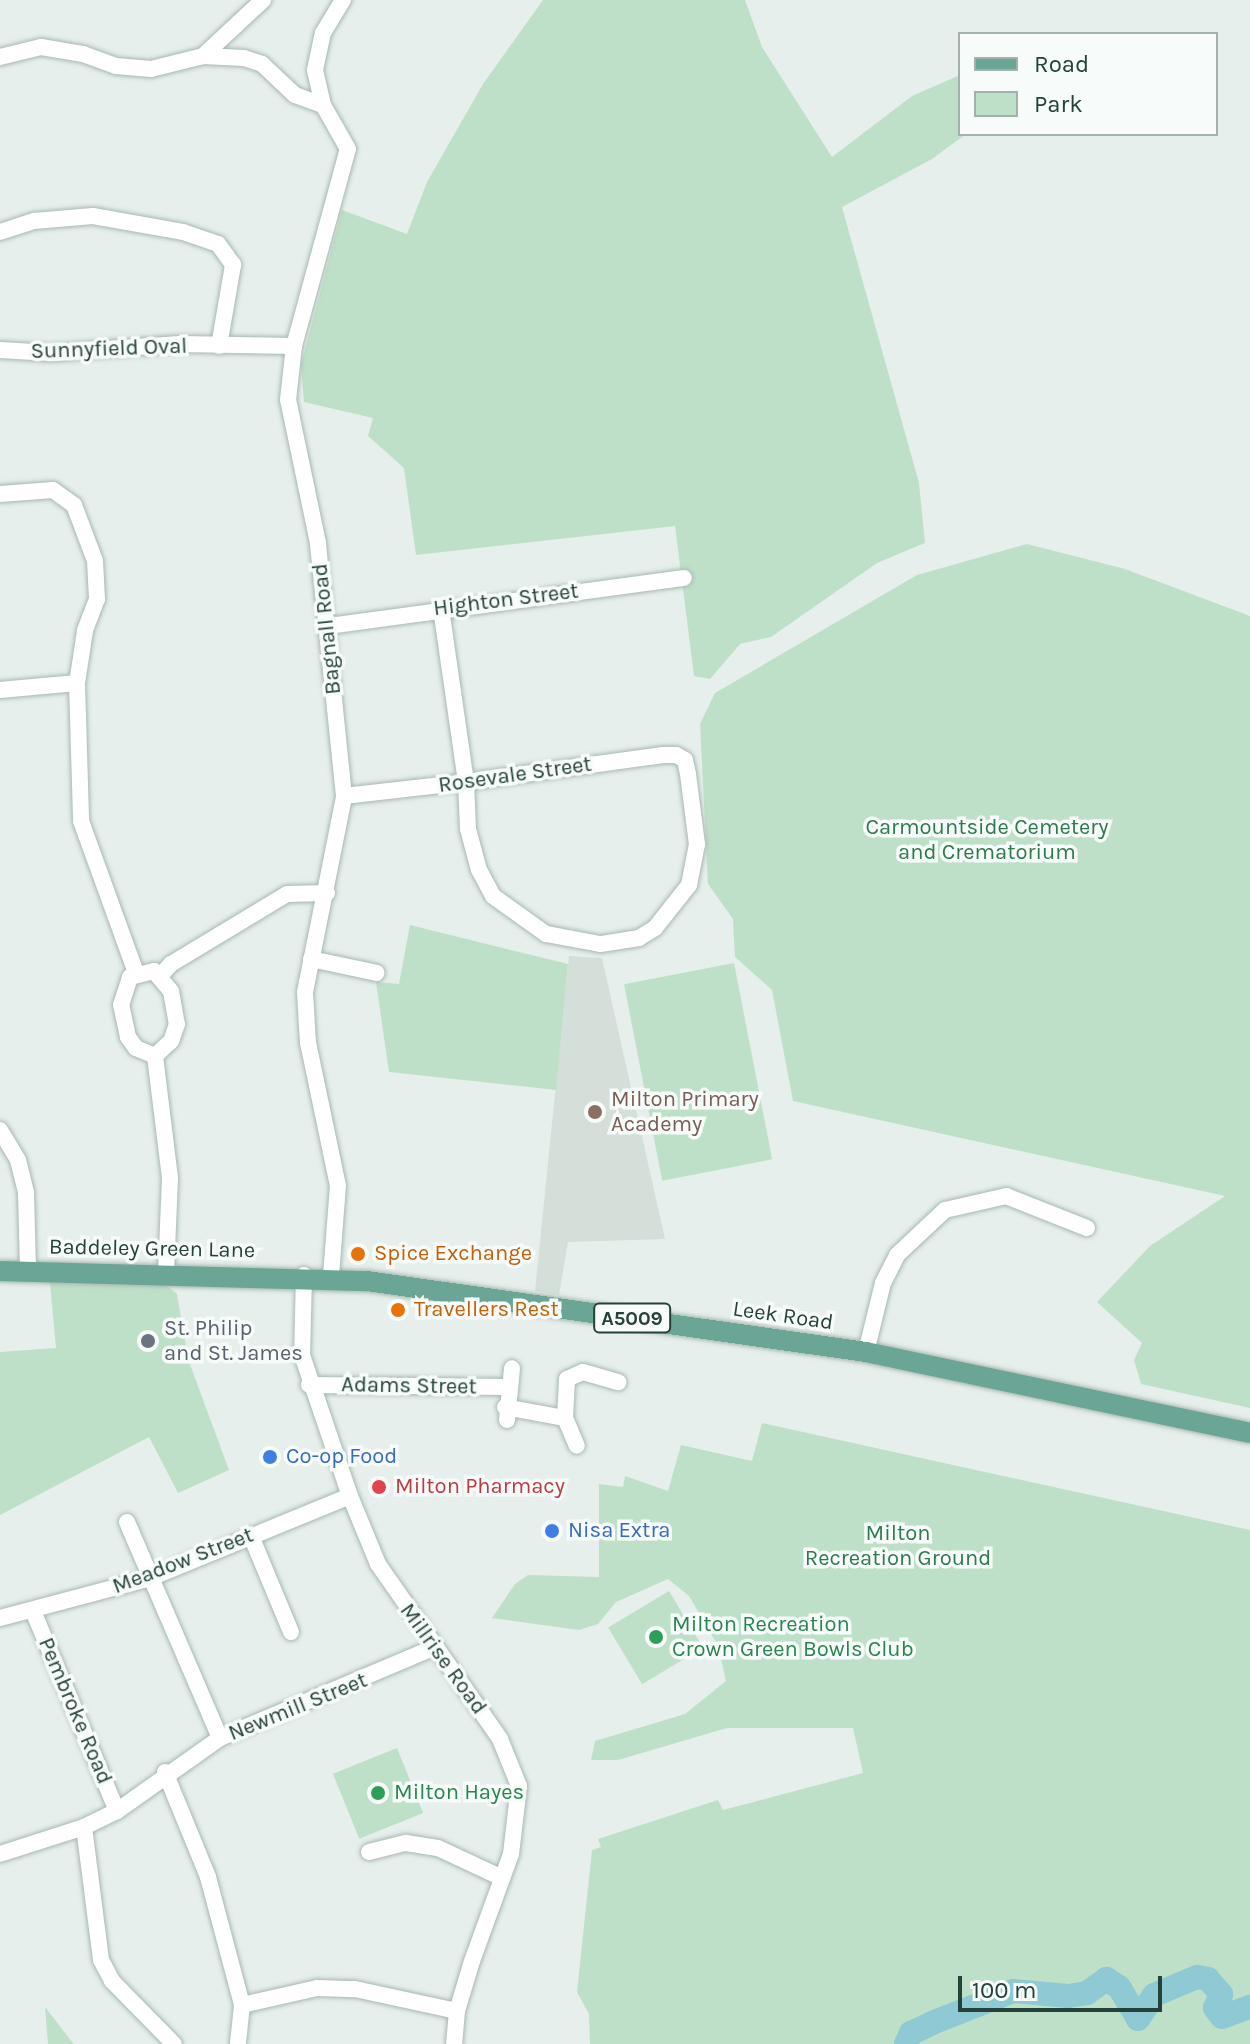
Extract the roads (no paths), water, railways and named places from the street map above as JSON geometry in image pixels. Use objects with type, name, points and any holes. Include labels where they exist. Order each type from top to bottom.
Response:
[{"type":"main road","name":"Baddeley Green Lane","points":[[0,1271],[304,1275]]},
{"type":"main road","name":"Leek Road","points":[[304,1275],[331,1276],[866,1352],[1250,1433]]},
{"type":"street","points":[[203,56],[263,0]]},
{"type":"street","name":"Bagnall Road","points":[[331,1276],[338,1186],[305,1023],[311,959],[327,893],[344,796],[328,626],[308,484],[288,400],[294,346],[348,149],[323,105],[315,70],[323,33],[343,0]]},
{"type":"street","points":[[0,57],[41,47],[83,54],[116,66],[151,69],[203,56],[262,64],[295,95],[323,105]]},
{"type":"street","name":"Sunnyfield Oval","points":[[0,232],[34,221],[93,216],[183,232],[218,244],[233,265],[219,346]]},
{"type":"street","name":"Sunnyfield Oval","points":[[0,350],[51,353],[294,346]]},
{"type":"street","points":[[0,494],[53,490],[74,505],[95,561],[97,599],[85,631],[77,683],[81,821],[136,973]]},
{"type":"street","name":"Highton Street","points":[[328,626],[441,608],[684,578]]},
{"type":"street","points":[[441,608],[466,782]]},
{"type":"street","points":[[0,690],[77,683]]},
{"type":"street","name":"Rosevale Street","points":[[344,796],[663,755],[685,760],[697,844],[689,885],[655,928],[639,938],[600,944],[546,934],[493,896],[479,870],[468,829],[466,782]]},
{"type":"street","points":[[161,975],[171,964],[287,894],[327,893]]},
{"type":"street","points":[[311,959],[377,973]]},
{"type":"street","points":[[136,973],[161,975]]},
{"type":"street","points":[[136,973],[122,994],[122,1023],[136,1048],[155,1056]]},
{"type":"street","points":[[155,1056],[171,1041],[177,1024],[171,991],[161,975]]},
{"type":"street","points":[[155,1056],[170,1178],[166,1273]]},
{"type":"street","points":[[0,1130],[18,1160],[26,1193],[28,1270]]},
{"type":"street","points":[[866,1352],[883,1283],[897,1255],[945,1210],[1006,1196],[1087,1228]]},
{"type":"street","name":"Millrise Road","points":[[304,1275],[299,1339],[309,1385],[378,1564],[513,1766],[519,1810],[502,1878],[457,2011],[454,2044]]},
{"type":"street","points":[[512,1368],[506,1413],[565,1418]]},
{"type":"street","points":[[577,1446],[565,1418],[567,1379],[583,1372],[619,1382]]},
{"type":"street","name":"Adams Street","points":[[309,1385],[509,1387]]},
{"type":"street","name":"Meadow Street","points":[[7,1616],[150,1578],[350,1496]]},
{"type":"street","points":[[134,1527],[150,1578],[220,1738]]},
{"type":"street","points":[[251,1536],[291,1632]]},
{"type":"street","name":"Pembroke Road","points":[[33,1611],[117,1811]]},
{"type":"street","name":"Newmill Street","points":[[0,1854],[84,1827],[117,1811],[165,1772],[220,1738],[435,1647]]},
{"type":"street","points":[[165,1772],[208,1877],[242,2005],[238,2044]]},
{"type":"street","points":[[84,1827],[101,1960],[112,1981],[174,2044]]},
{"type":"street","points":[[369,1852],[406,1843],[438,1848],[502,1878]]},
{"type":"street","points":[[242,2005],[317,1988],[355,1989],[457,2011]]},
{"type":"waterway","points":[[906,2044],[911,2033],[1013,1991],[1068,1996],[1087,1993],[1106,1979],[1119,1987],[1138,2019],[1154,1995],[1197,1977],[1208,1979],[1221,1994],[1215,2008],[1222,2017],[1250,2007]]},
{"type":"place","name":"Milton Primary Academy","points":[[595,1112]]},
{"type":"place","name":"Spice Exchange","points":[[358,1254]]},
{"type":"place","name":"Travellers Rest","points":[[398,1310]]},
{"type":"place","name":"St. Philip and St. James","points":[[148,1341]]},
{"type":"place","name":"Co-op Food","points":[[270,1457]]},
{"type":"place","name":"Milton Pharmacy","points":[[379,1487]]},
{"type":"place","name":"Nisa Extra","points":[[552,1531]]},
{"type":"place","name":"Milton Recreation Crown Green Bowls Club","points":[[656,1637]]},
{"type":"place","name":"Milton Hayes","points":[[378,1793]]},
{"type":"park label","name":"Carmountside Cemetery and Crematorium","points":[[987,840]]},
{"type":"park label","name":"Milton Recreation Ground","points":[[898,1546]]}]
